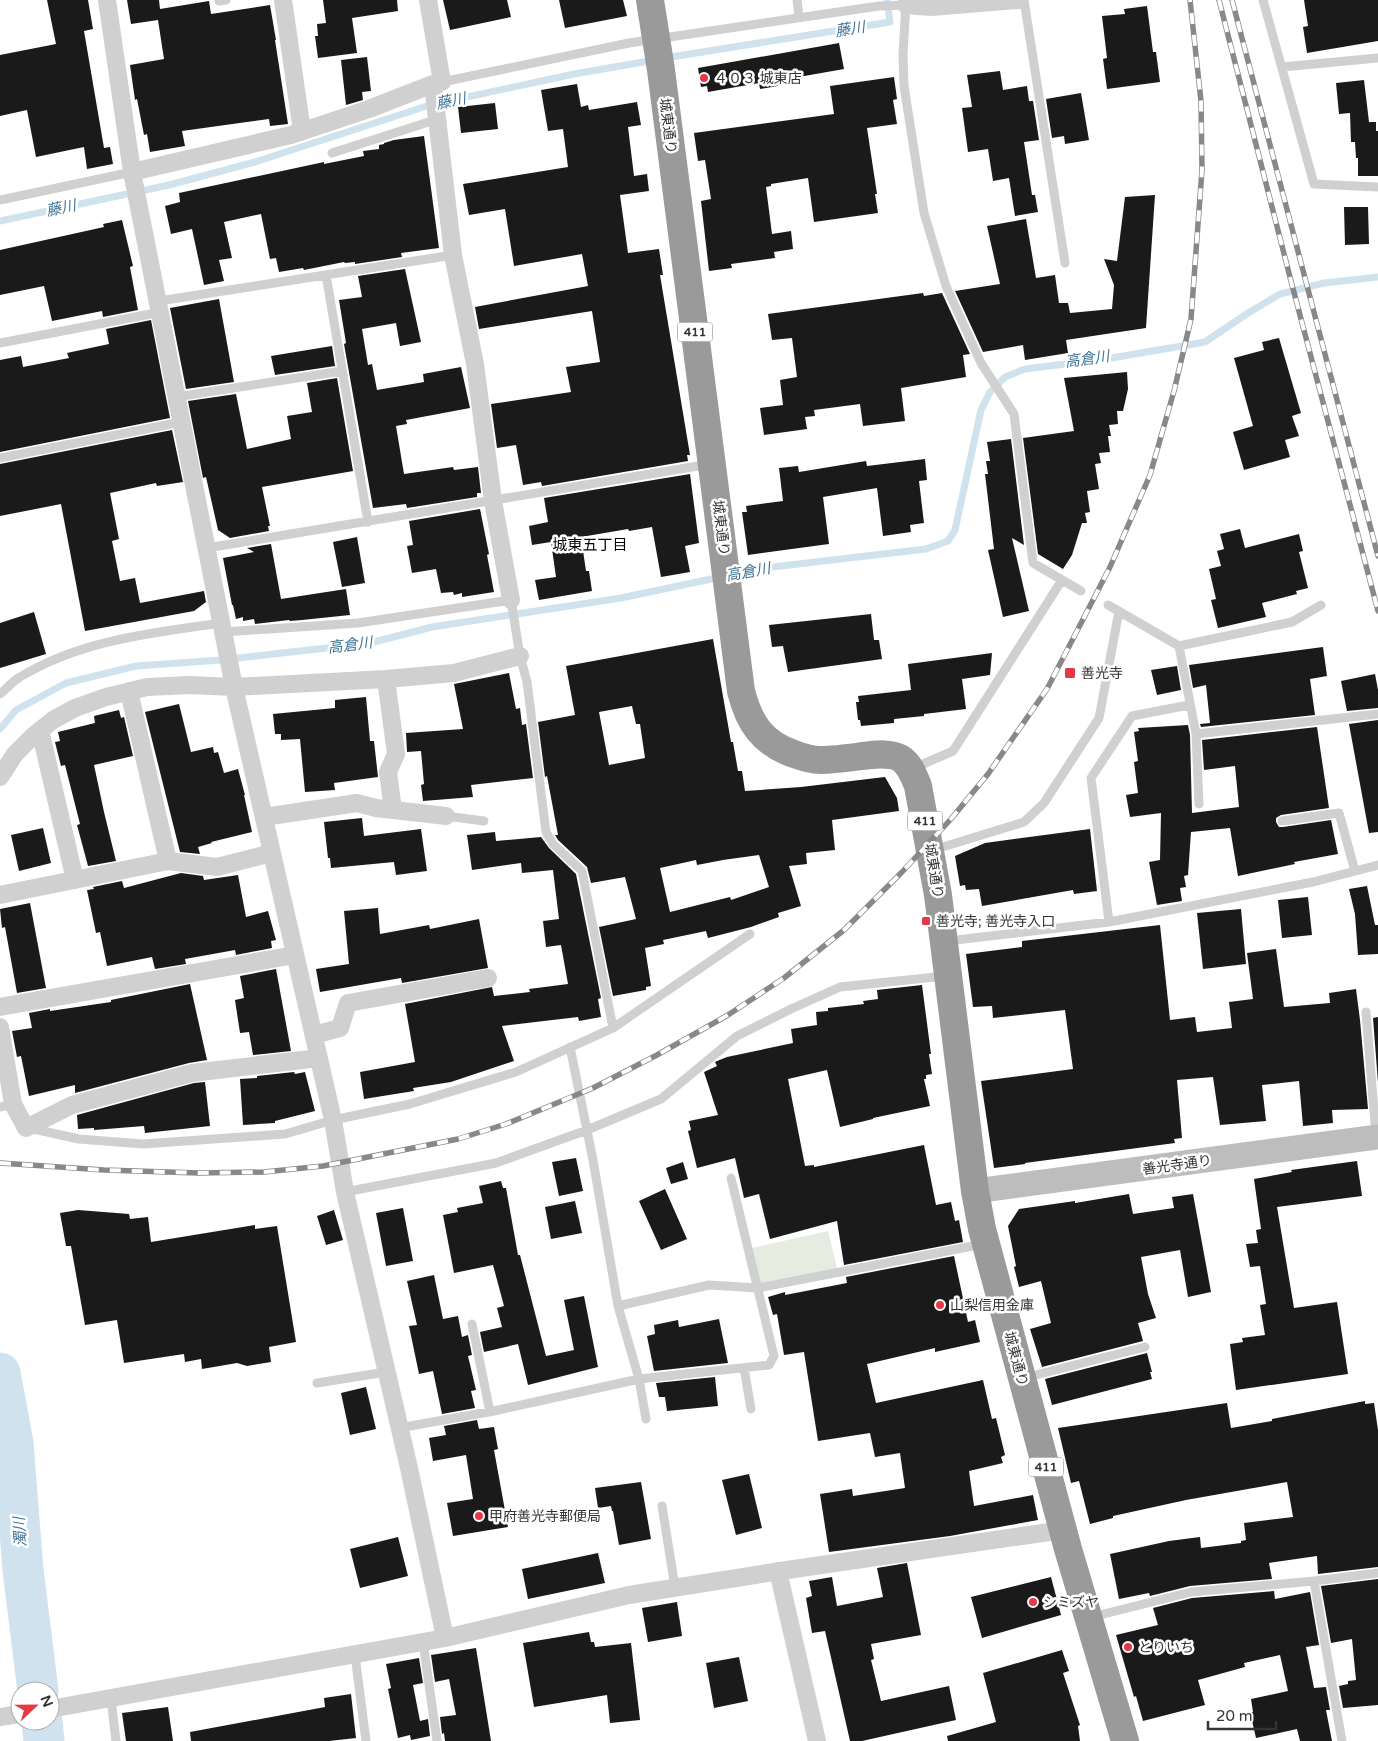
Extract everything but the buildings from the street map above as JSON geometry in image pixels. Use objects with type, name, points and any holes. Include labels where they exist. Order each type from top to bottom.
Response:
[{"type":"highway","name":"城東通り","points":[[650,0],[727,573],[741,691],[745,706],[751,719],[767,740],[782,750],[800,757],[818,760],[887,754],[899,758],[906,763],[918,786],[931,851],[975,1191],[986,1244],[1063,1530],[1125,1741]]},
{"type":"main road","name":"善光寺通り","points":[[975,1191],[1377,1137]]},
{"type":"street","points":[[108,0],[133,175],[233,681],[333,1120],[345,1192],[415,1495],[445,1638]]},
{"type":"street","points":[[282,0],[302,131]]},
{"type":"street","points":[[428,0],[438,119],[453,255],[475,364],[493,501],[511,600]]},
{"type":"street","points":[[902,3],[931,7],[1019,0]]},
{"type":"street","points":[[133,175],[302,131],[436,85]]},
{"type":"street","points":[[0,777],[16,754],[53,720],[75,708],[128,691],[147,687],[233,681],[386,679],[454,673],[520,656]]},
{"type":"street","points":[[386,679],[396,754],[388,772],[393,810]]},
{"type":"street","points":[[128,691],[168,861]]},
{"type":"street","points":[[40,730],[74,880]]},
{"type":"street","points":[[264,817],[357,804],[446,816]]},
{"type":"street","points":[[0,895],[168,861],[217,867],[272,853]]},
{"type":"street","points":[[0,1006],[295,955]]},
{"type":"street","points":[[314,1035],[340,1028],[348,1003],[488,978]]},
{"type":"street","points":[[0,1027],[6,1105],[26,1128],[72,1105],[192,1073],[319,1058]]},
{"type":"street","points":[[60,1707],[445,1638],[630,1595],[675,1587],[1063,1530]]},
{"type":"street","points":[[778,1571],[817,1741]]},
{"type":"lane","points":[[797,0],[799,17]]},
{"type":"lane","points":[[1024,0],[1065,263]]},
{"type":"lane","points":[[1263,0],[1314,184],[1378,187]]},
{"type":"lane","points":[[436,85],[609,47],[658,52],[799,17],[902,3],[904,86],[924,213],[946,286],[980,363],[1007,400],[1014,414],[1033,564],[1081,590]]},
{"type":"lane","points":[[1282,67],[1378,58]]},
{"type":"lane","points":[[332,153],[438,119]]},
{"type":"lane","points":[[0,200],[133,175]]},
{"type":"lane","points":[[0,343],[160,306],[326,274],[453,255]]},
{"type":"lane","points":[[326,274],[368,522]]},
{"type":"lane","points":[[176,397],[342,371]]},
{"type":"lane","points":[[0,458],[181,422]]},
{"type":"lane","points":[[207,548],[712,463]]},
{"type":"lane","points":[[911,770],[953,751],[1062,580]]},
{"type":"lane","points":[[0,694],[19,678],[52,660],[89,646],[137,636],[358,623],[511,600],[520,656],[527,682],[546,832],[553,844],[582,871],[613,1028]]},
{"type":"lane","points":[[1108,605],[1179,646],[1292,622],[1321,605]]},
{"type":"lane","points":[[931,851],[1024,822],[1044,803],[1099,718],[1119,611]]},
{"type":"lane","points":[[1179,646],[1196,734],[1199,804]]},
{"type":"lane","points":[[1109,922],[1091,778],[1132,716],[1189,705]]},
{"type":"lane","points":[[1196,734],[1378,714]]},
{"type":"lane","points":[[1282,821],[1339,813],[1355,871]]},
{"type":"lane","points":[[446,816],[484,821]]},
{"type":"lane","points":[[944,941],[1109,922],[1294,886],[1378,865]]},
{"type":"lane","points":[[26,1128],[79,1139],[144,1144],[285,1134],[333,1120],[410,1104],[516,1072],[613,1028],[750,934]]},
{"type":"lane","points":[[345,1192],[496,1163],[587,1130],[661,1099],[737,1036],[840,987],[948,976]]},
{"type":"lane","points":[[1366,1012],[1377,1137]]},
{"type":"lane","points":[[570,1047],[587,1130],[618,1306],[639,1379],[646,1419]]},
{"type":"lane","points":[[399,1428],[490,1412],[639,1379],[769,1366],[774,1356],[731,1178]]},
{"type":"lane","points":[[618,1306],[709,1285],[758,1288],[986,1244]]},
{"type":"lane","points":[[472,1324],[490,1412]]},
{"type":"lane","points":[[1021,1379],[1145,1347]]},
{"type":"lane","points":[[744,1368],[751,1410]]},
{"type":"lane","points":[[317,1383],[386,1372]]},
{"type":"lane","points":[[662,1506],[675,1587]]},
{"type":"lane","points":[[1088,1618],[1191,1592],[1378,1573]]},
{"type":"lane","points":[[1314,1581],[1342,1741]]},
{"type":"lane","points":[[422,1642],[437,1741]]},
{"type":"lane","points":[[355,1655],[366,1741]]},
{"type":"lane","points":[[111,1699],[116,1741]]},
{"type":"shaded area","points":[[828,1231],[838,1272],[758,1288],[748,1249]]},
{"type":"waterway","name":"藤川","points":[[665,58],[890,22],[887,0]]},
{"type":"waterway","name":"藤川","points":[[0,221],[169,185],[255,162],[430,105],[574,74],[655,60]]},
{"type":"waterway","name":"高倉川","points":[[731,575],[756,569],[926,549],[948,541],[955,530],[981,410],[990,392],[1005,377],[1025,369],[1106,359],[1205,342],[1280,294],[1324,283],[1378,277]]},
{"type":"waterway","name":"高倉川","points":[[0,729],[16,710],[66,683],[136,666],[221,660],[370,643],[432,627],[621,598],[721,577]]},
{"type":"waterway","name":"濁川","points":[[0,1373],[13,1443],[23,1570],[37,1681]]},
{"type":"waterway","name":"濁川","points":[[43,1731],[44,1741]]},
{"type":"railway","points":[[0,1163],[104,1170],[199,1173],[264,1172],[323,1166],[458,1139],[506,1124],[593,1088],[657,1055],[728,1015],[784,978],[844,930],[902,872],[951,819],[988,774],[1047,689],[1110,567],[1150,475],[1174,391],[1191,319],[1202,170],[1201,101],[1190,0]]},
{"type":"railway","points":[[1219,0],[1378,611]]},
{"type":"railway","points":[[1232,0],[1378,556]]},
{"type":"place","name":"４０３ 城東店","points":[[704,78]]},
{"type":"place","name":"善光寺","points":[[1070,673]]},
{"type":"place","name":"善光寺; 善光寺入口","points":[[926,921]]},
{"type":"place","name":"山梨信用金庫","points":[[940,1305]]},
{"type":"place","name":"甲府善光寺郵便局","points":[[479,1516]]},
{"type":"place","name":"シミズヤ","points":[[1033,1602]]},
{"type":"place","name":"とりいち","points":[[1128,1647]]},
{"type":"district","name":"城東五丁目","points":[[590,545]]}]
